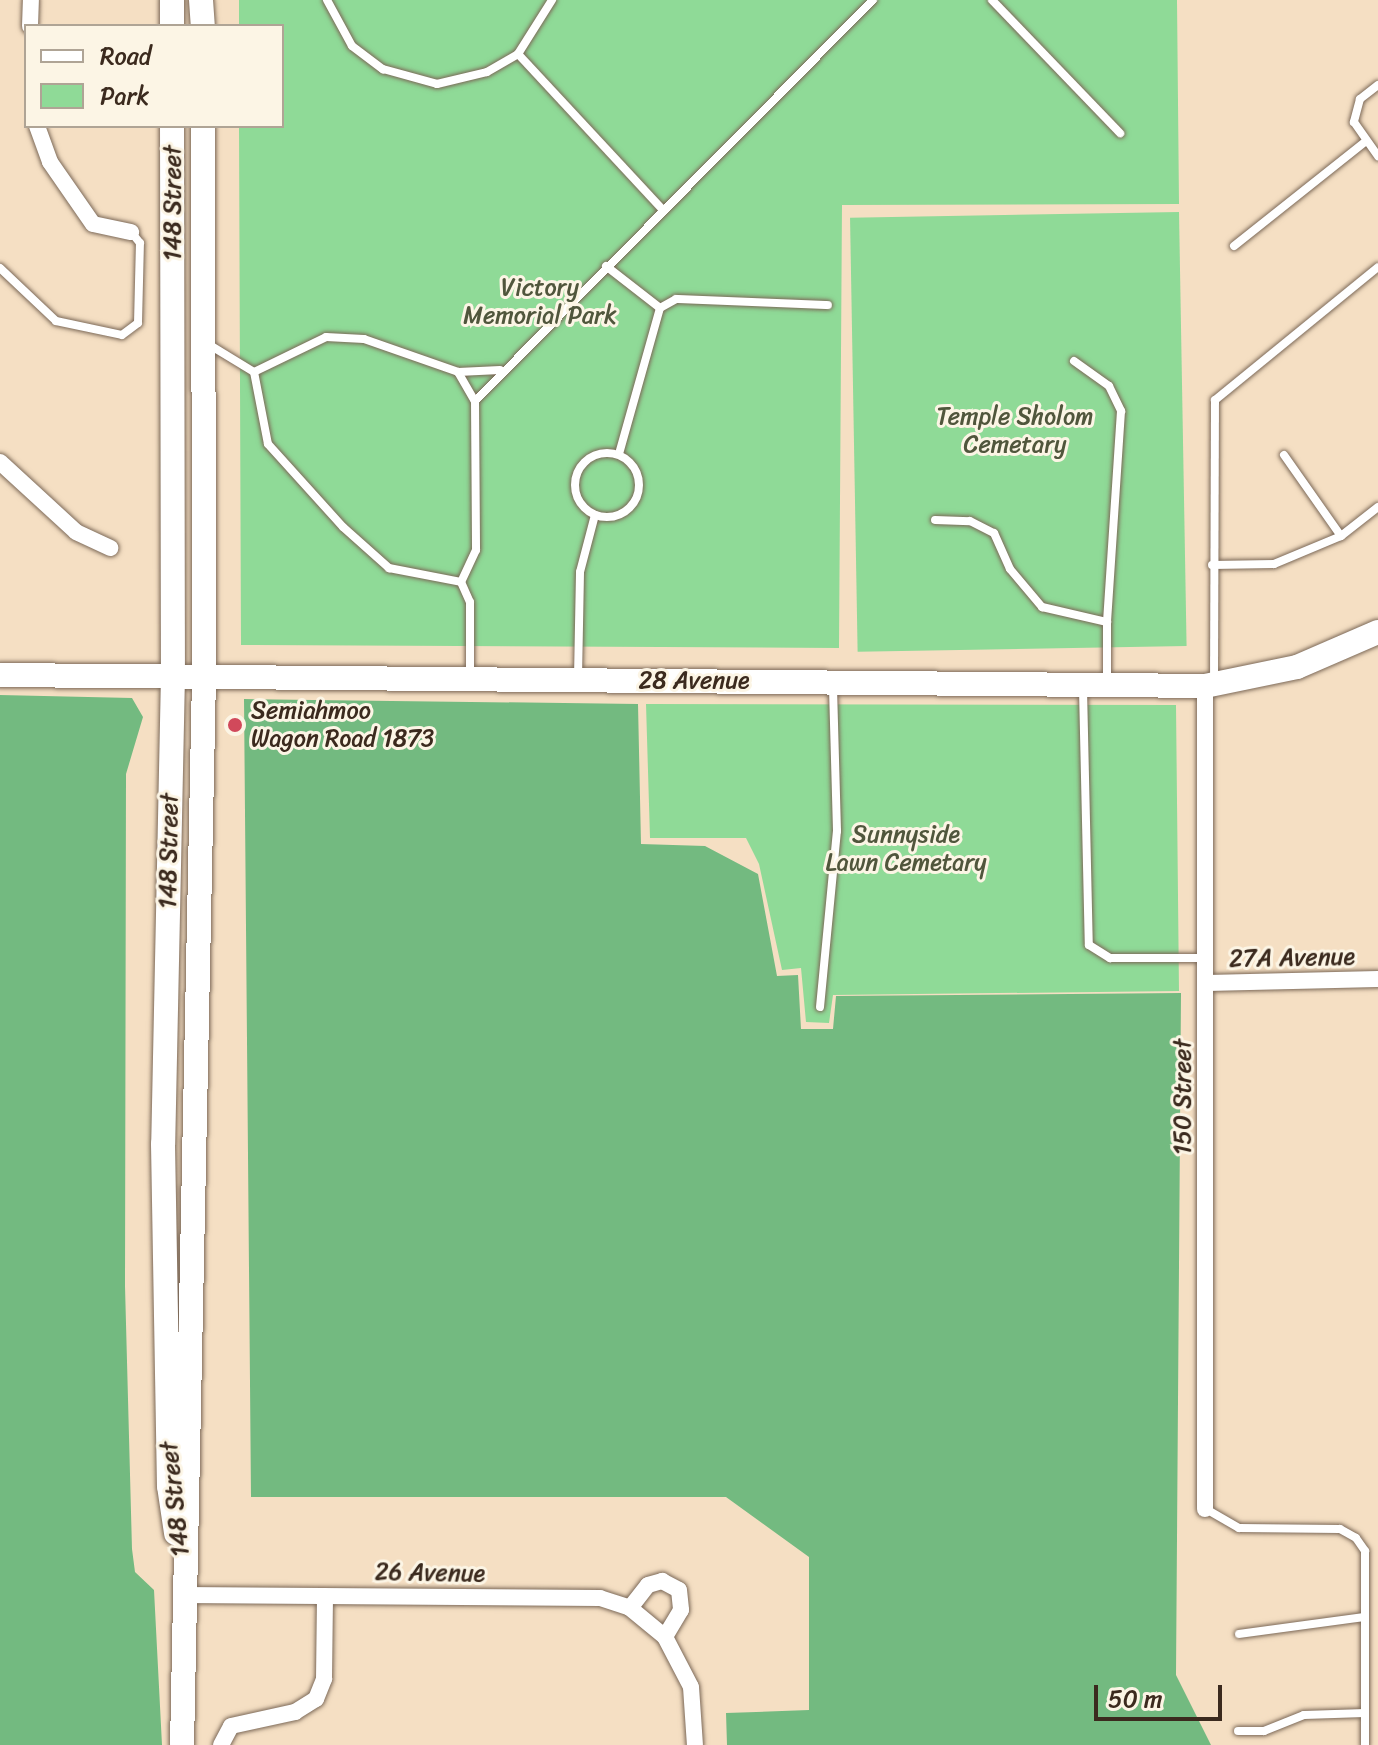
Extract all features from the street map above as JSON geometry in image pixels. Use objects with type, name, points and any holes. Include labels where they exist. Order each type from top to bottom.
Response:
[{"type":"main road","points":[[172,0],[172,24]]},
{"type":"main road","points":[[201,0],[203,24]]},
{"type":"main road","name":"148 Street","points":[[172,128],[173,675],[163,1144],[169,1486],[183,1585]]},
{"type":"main road","name":"148 Street","points":[[182,1745],[204,675],[203,128]]},
{"type":"main road","name":"28 Avenue","points":[[0,675],[1209,685],[1297,667],[1378,632]]},
{"type":"street","points":[[30,24],[31,0]]},
{"type":"street","points":[[38,128],[50,162],[93,224],[131,232]]},
{"type":"street","points":[[0,462],[76,532],[111,548]]},
{"type":"street","name":"150 Street","points":[[1205,1509],[1209,685]]},
{"type":"street","name":"27A Avenue","points":[[1207,983],[1378,979]]},
{"type":"street","points":[[630,1608],[648,1585],[662,1581],[679,1590],[681,1610],[665,1637],[691,1687],[695,1745]]},
{"type":"street","name":"26 Avenue","points":[[183,1585],[325,1596],[600,1598],[630,1608],[665,1637]]},
{"type":"street","points":[[221,1745],[231,1726],[295,1712],[316,1699],[324,1679],[325,1596]]},
{"type":"lane","points":[[327,0],[352,46],[383,69],[437,84],[487,72],[518,54],[552,0]]},
{"type":"lane","points":[[475,401],[500,370],[873,0]]},
{"type":"lane","points":[[992,0],[1120,133]]},
{"type":"lane","points":[[518,54],[661,208]]},
{"type":"lane","points":[[1378,85],[1360,99],[1354,122],[1378,156]]},
{"type":"lane","points":[[1234,246],[1366,141]]},
{"type":"lane","points":[[0,268],[56,321],[122,335],[138,323],[140,243],[131,232]]},
{"type":"lane","points":[[606,266],[660,308]]},
{"type":"lane","points":[[1209,685],[1215,400],[1378,267]]},
{"type":"lane","points":[[619,454],[660,308],[676,299],[828,305]]},
{"type":"lane","points":[[254,372],[326,337],[411,350],[458,372],[500,370]]},
{"type":"lane","points":[[203,341],[254,372],[268,444],[343,527],[389,568],[461,582]]},
{"type":"lane","points":[[1074,361],[1109,386],[1121,411],[1107,622],[1095,684],[1089,945],[1110,958],[1207,958]]},
{"type":"lane","points":[[458,372],[475,401],[476,550],[461,582],[470,602],[470,677]]},
{"type":"lane","points":[[619,454],[637,471],[639,493],[617,516],[595,515],[575,492],[577,472],[591,456],[619,454]]},
{"type":"lane","points":[[1284,455],[1341,536]]},
{"type":"lane","points":[[1212,565],[1274,564],[1341,536],[1378,507]]},
{"type":"lane","points":[[578,680],[580,572],[595,515]]},
{"type":"lane","points":[[935,520],[970,521],[994,533],[1010,569],[1042,607],[1107,622]]},
{"type":"lane","points":[[820,1007],[837,831],[832,682]]},
{"type":"lane","points":[[1205,1509],[1239,1528],[1340,1529],[1356,1538],[1365,1551],[1365,1745]]},
{"type":"lane","points":[[1239,1634],[1269,1633],[1306,1619],[1364,1617]]},
{"type":"lane","points":[[1238,1731],[1264,1731],[1304,1715],[1365,1713]]},
{"type":"green space","name":"Victory Memorial Park","points":[[239,0],[1177,0],[1179,204],[842,205],[839,648],[241,645],[239,128],[284,128],[284,24],[239,24]]},
{"type":"green space","name":"Temple Sholom Cemetary","points":[[1179,212],[1187,646],[858,652],[850,218]]},
{"type":"green space","points":[[0,695],[132,698],[143,717],[126,774],[125,1286],[132,1549],[135,1572],[154,1590],[162,1745],[0,1745]]},
{"type":"green space","points":[[244,699],[638,704],[641,844],[705,846],[758,874],[777,976],[798,975],[801,1029],[833,1029],[836,996],[1181,993],[1176,1675],[1211,1745],[727,1745],[726,1713],[809,1710],[809,1557],[726,1497],[251,1497]]},
{"type":"green space","name":"Sunnyside Lawn Cemetary","points":[[646,704],[1176,705],[1179,991],[833,995],[829,1023],[806,1022],[801,968],[782,970],[759,864],[746,838],[650,838]]},
{"type":"place","name":"Semiahmoo Wagon Road 1873","points":[[235,725]]}]
